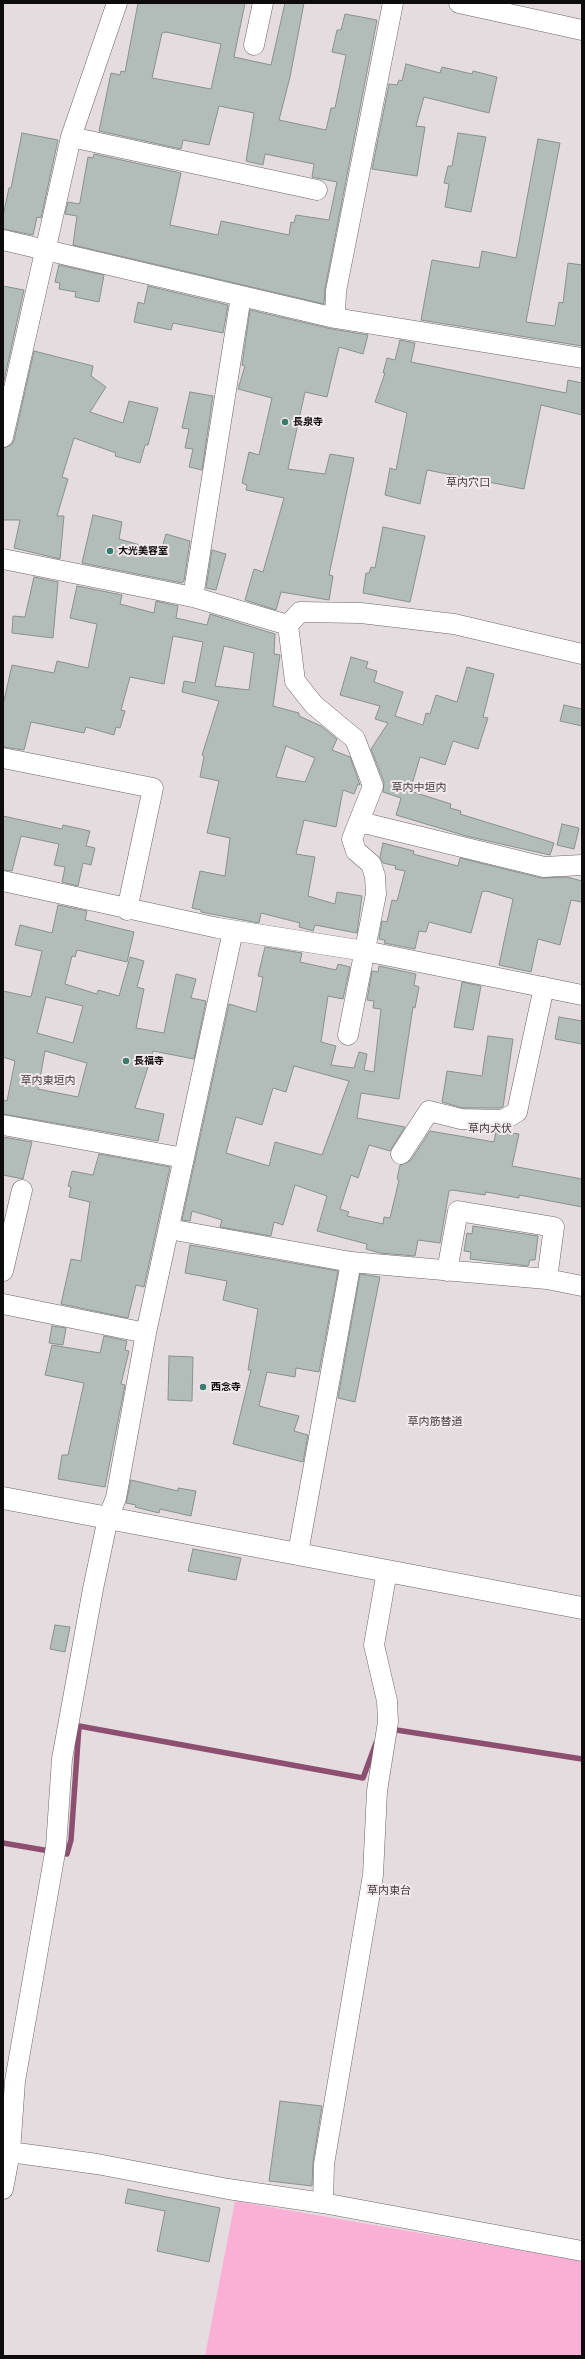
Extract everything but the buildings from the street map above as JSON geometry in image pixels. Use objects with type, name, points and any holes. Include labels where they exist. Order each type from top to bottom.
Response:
[{"type":"street","points":[[3,436],[71,137],[117,3]]},
{"type":"street","points":[[254,45],[263,3]]},
{"type":"street","points":[[335,318],[336,291],[393,3]]},
{"type":"street","points":[[459,3],[582,30]]},
{"type":"street","points":[[71,137],[317,190]]},
{"type":"street","points":[[3,240],[335,318],[582,358]]},
{"type":"street","points":[[193,597],[241,296]]},
{"type":"street","points":[[3,559],[193,597],[288,625]]},
{"type":"street","points":[[348,1035],[366,951],[376,894],[375,876],[371,864],[356,851],[352,839],[373,786],[355,739],[314,705],[295,681],[288,625],[300,612],[361,613],[454,624],[582,654]]},
{"type":"street","points":[[3,758],[153,788],[127,910]]},
{"type":"street","points":[[360,822],[544,867],[582,865]]},
{"type":"street","points":[[3,881],[127,910],[233,931],[366,951],[582,995]]},
{"type":"street","points":[[3,2189],[10,2152],[15,2081],[56,1847],[62,1759],[108,1518],[116,1498],[123,1467],[146,1333],[233,931]]},
{"type":"street","points":[[402,1154],[429,1111],[461,1119],[503,1120],[517,1112],[544,987]]},
{"type":"street","points":[[3,1124],[184,1158]]},
{"type":"street","points":[[3,1271],[22,1190]]},
{"type":"street","points":[[447,1270],[458,1211],[554,1227],[547,1279]]},
{"type":"street","points":[[169,1229],[351,1262],[547,1279],[582,1286]]},
{"type":"street","points":[[298,1553],[351,1262]]},
{"type":"street","points":[[3,1304],[146,1333]]},
{"type":"street","points":[[3,1498],[582,1608]]},
{"type":"street","points":[[323,2203],[324,2164],[373,1875],[377,1791],[388,1722],[387,1701],[374,1645],[387,1571]]},
{"type":"street","points":[[10,2152],[97,2164],[228,2189],[323,2203],[582,2251]]},
{"type":"shaded area","points":[[235,2201],[582,2261],[582,2356],[205,2356]]},
{"type":"waterway","points":[[3,1843],[67,1854],[71,1840],[79,1726],[363,1778],[376,1743]]},
{"type":"waterway","points":[[390,1729],[582,1759]]},
{"type":"place","name":"長泉寺","points":[[285,422]]},
{"type":"place","name":"大光美容室","points":[[110,551]]},
{"type":"place","name":"長福寺","points":[[126,1061]]},
{"type":"place","name":"西念寺","points":[[203,1387]]},
{"type":"district","name":"草内穴口","points":[[468,483]]},
{"type":"district","name":"草内中垣内","points":[[419,788]]},
{"type":"district","name":"草内東垣内","points":[[48,1081]]},
{"type":"district","name":"草内犬伏","points":[[490,1129]]},
{"type":"district","name":"草内筋替道","points":[[435,1422]]},
{"type":"district","name":"草内東台","points":[[389,1891]]}]
